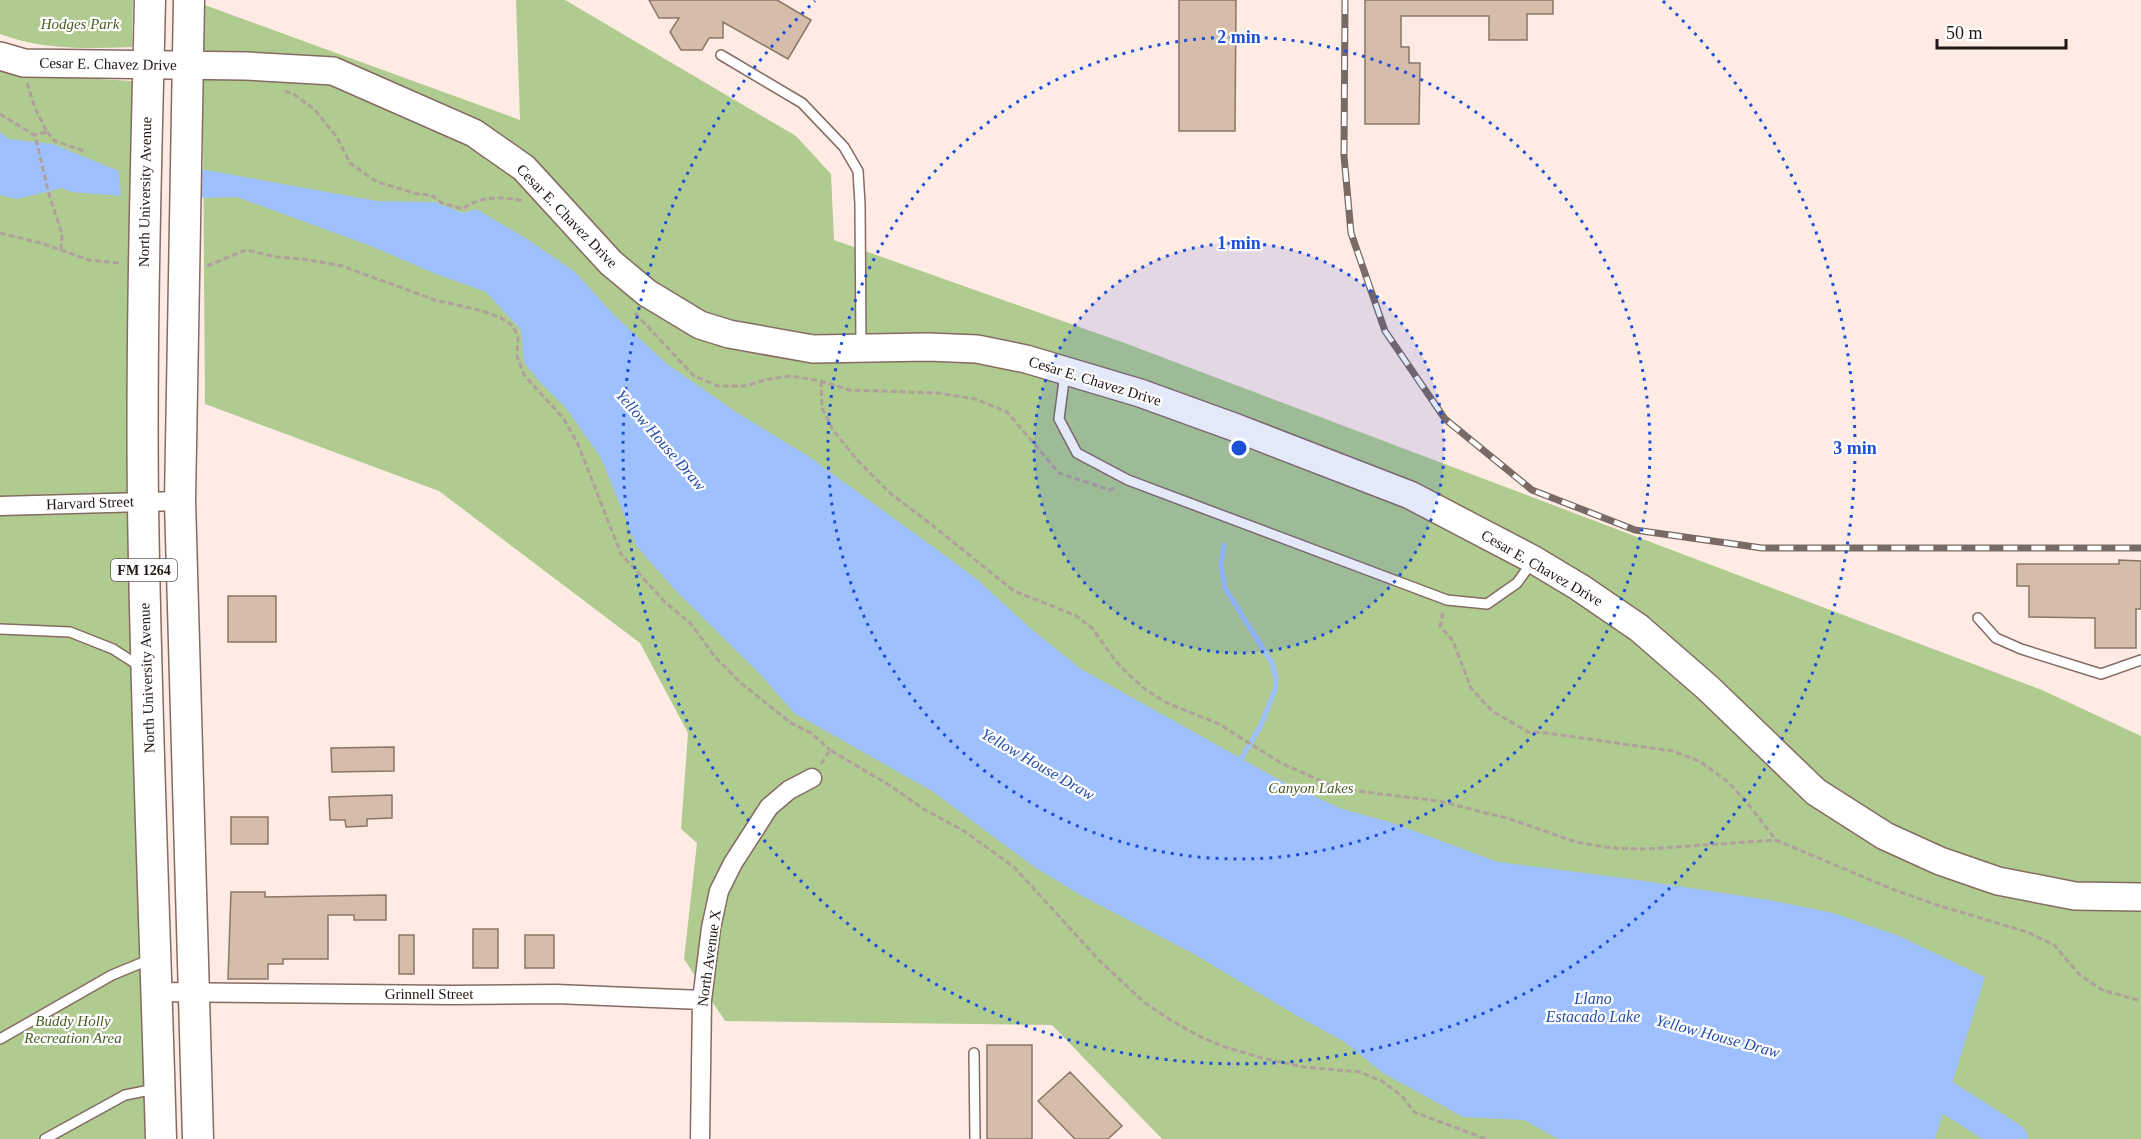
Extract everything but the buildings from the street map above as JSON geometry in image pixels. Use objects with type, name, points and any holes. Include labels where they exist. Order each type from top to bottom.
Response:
[{"type":"main road","name":"North University Avenue","points":[[150,0],[143,241],[143,502],[161,1139]]},
{"type":"main road","name":"FM 1264","points":[[189,0],[180,501],[198,1139]]},
{"type":"street","name":"Cesar E. Chavez Drive","points":[[12,60],[246,66],[333,71],[474,133],[524,168],[611,263],[647,293],[700,325],[729,334],[813,350],[928,347],[977,349],[1026,358],[1140,393],[1410,495],[1534,560],[1639,627],[1708,688],[1816,792],[1885,836],[1940,861],[1998,881],[2075,896],[2141,897]]},
{"type":"street","name":"Harvard Street","points":[[0,506],[180,501]]},
{"type":"street","name":"North Avenue X","points":[[700,1139],[702,1000],[711,928],[719,891],[725,876],[769,807],[789,790],[812,778]]},
{"type":"street","name":"Grinnell Street","points":[[157,992],[556,994],[702,1000]]},
{"type":"lane","points":[[721,56],[802,103],[844,147],[858,171],[861,348]]},
{"type":"lane","points":[[1066,370],[1059,419],[1077,453],[1128,480],[1447,600],[1487,604],[1517,583],[1534,560]]},
{"type":"lane","points":[[1978,618],[1996,638],[2021,649],[2101,674],[2141,660]]},
{"type":"lane","points":[[0,629],[70,632],[113,650],[146,670]]},
{"type":"lane","points":[[0,1039],[112,975],[156,957]]},
{"type":"lane","points":[[974,1053],[975,1139]]},
{"type":"lane","points":[[45,1139],[125,1095],[160,1088]]},
{"type":"path","points":[[12,60],[26,80],[35,108],[47,132],[55,141],[87,152]]},
{"type":"path","points":[[0,114],[35,137],[62,234],[61,250]]},
{"type":"path","points":[[35,137],[47,132]]},
{"type":"path","points":[[0,233],[89,260],[119,263]]},
{"type":"path","points":[[197,270],[246,250],[277,257],[303,259],[342,266],[435,300],[483,311],[513,326],[518,338],[517,356],[524,375],[562,418],[578,444],[621,554],[665,602],[691,624],[715,657],[741,683],[791,723],[811,733],[830,750],[964,831],[999,855],[1014,867],[1098,959],[1146,1004],[1172,1021],[1225,1047],[1266,1059],[1304,1067],[1360,1072],[1382,1081],[1402,1096],[1414,1112],[1486,1139]]},
{"type":"path","points":[[821,381],[822,408],[833,430],[858,461],[891,494],[922,516],[1014,591],[1075,615],[1092,627],[1115,660],[1146,690],[1167,703],[1219,724],[1281,763],[1330,785],[1349,790],[1439,801],[1510,819],[1576,842],[1612,848],[1647,849],[1776,840],[1892,889],[2027,932],[2054,945],[2079,974],[2102,990],[2127,999],[2141,1001]]},
{"type":"path","points":[[1447,600],[1440,626],[1453,641],[1471,688],[1491,710],[1528,732],[1662,750],[1699,761],[1727,781],[1776,840]]},
{"type":"path","points":[[812,778],[830,750]]},
{"type":"green space","name":"Hodges Park","points":[[0,0],[133,0],[132,47],[49,46],[0,34]]},
{"type":"green space","name":"Canyon Lakes","points":[[516,0],[565,0],[796,136],[831,174],[834,240],[1122,342],[2042,690],[2141,736],[2141,1139],[1162,1139],[1052,1025],[725,1021],[684,959],[697,843],[681,829],[688,733],[640,643],[439,491],[205,404],[202,4],[520,120]]},
{"type":"green space","name":"Buddy Holly Recreation Area","points":[[0,70],[32,75],[132,81],[148,1139],[0,1139]]},
{"type":"water","points":[[0,132],[9,139],[53,144],[119,171],[121,196],[72,192],[62,188],[17,199],[0,195]]},
{"type":"water","name":"Llano Estacado Lake","points":[[200,169],[377,201],[434,202],[463,213],[476,209],[527,239],[575,272],[613,314],[667,364],[736,412],[808,456],[943,554],[979,581],[1030,628],[1081,669],[1285,783],[1342,809],[1393,823],[1498,862],[1638,880],[1769,900],[1833,913],[1899,936],[1985,977],[1935,1139],[1558,1139],[1524,1120],[1463,1117],[1383,1073],[1343,1041],[1194,954],[1082,896],[1036,868],[932,791],[794,713],[762,676],[678,593],[637,547],[601,458],[566,408],[524,363],[521,330],[486,292],[436,274],[371,246],[237,197],[200,198]]},
{"type":"waterway","points":[[1224,545],[1221,565],[1225,588],[1272,663],[1276,678],[1275,690],[1261,725],[1241,759]]},
{"type":"waterway","name":"Yellow House Draw","points":[[1907,1087],[1948,1098],[2012,1139]]},
{"type":"railway","points":[[1345,0],[1344,156],[1351,233],[1385,331],[1445,419],[1532,490],[1635,530],[1762,548],[2141,548]]}]
